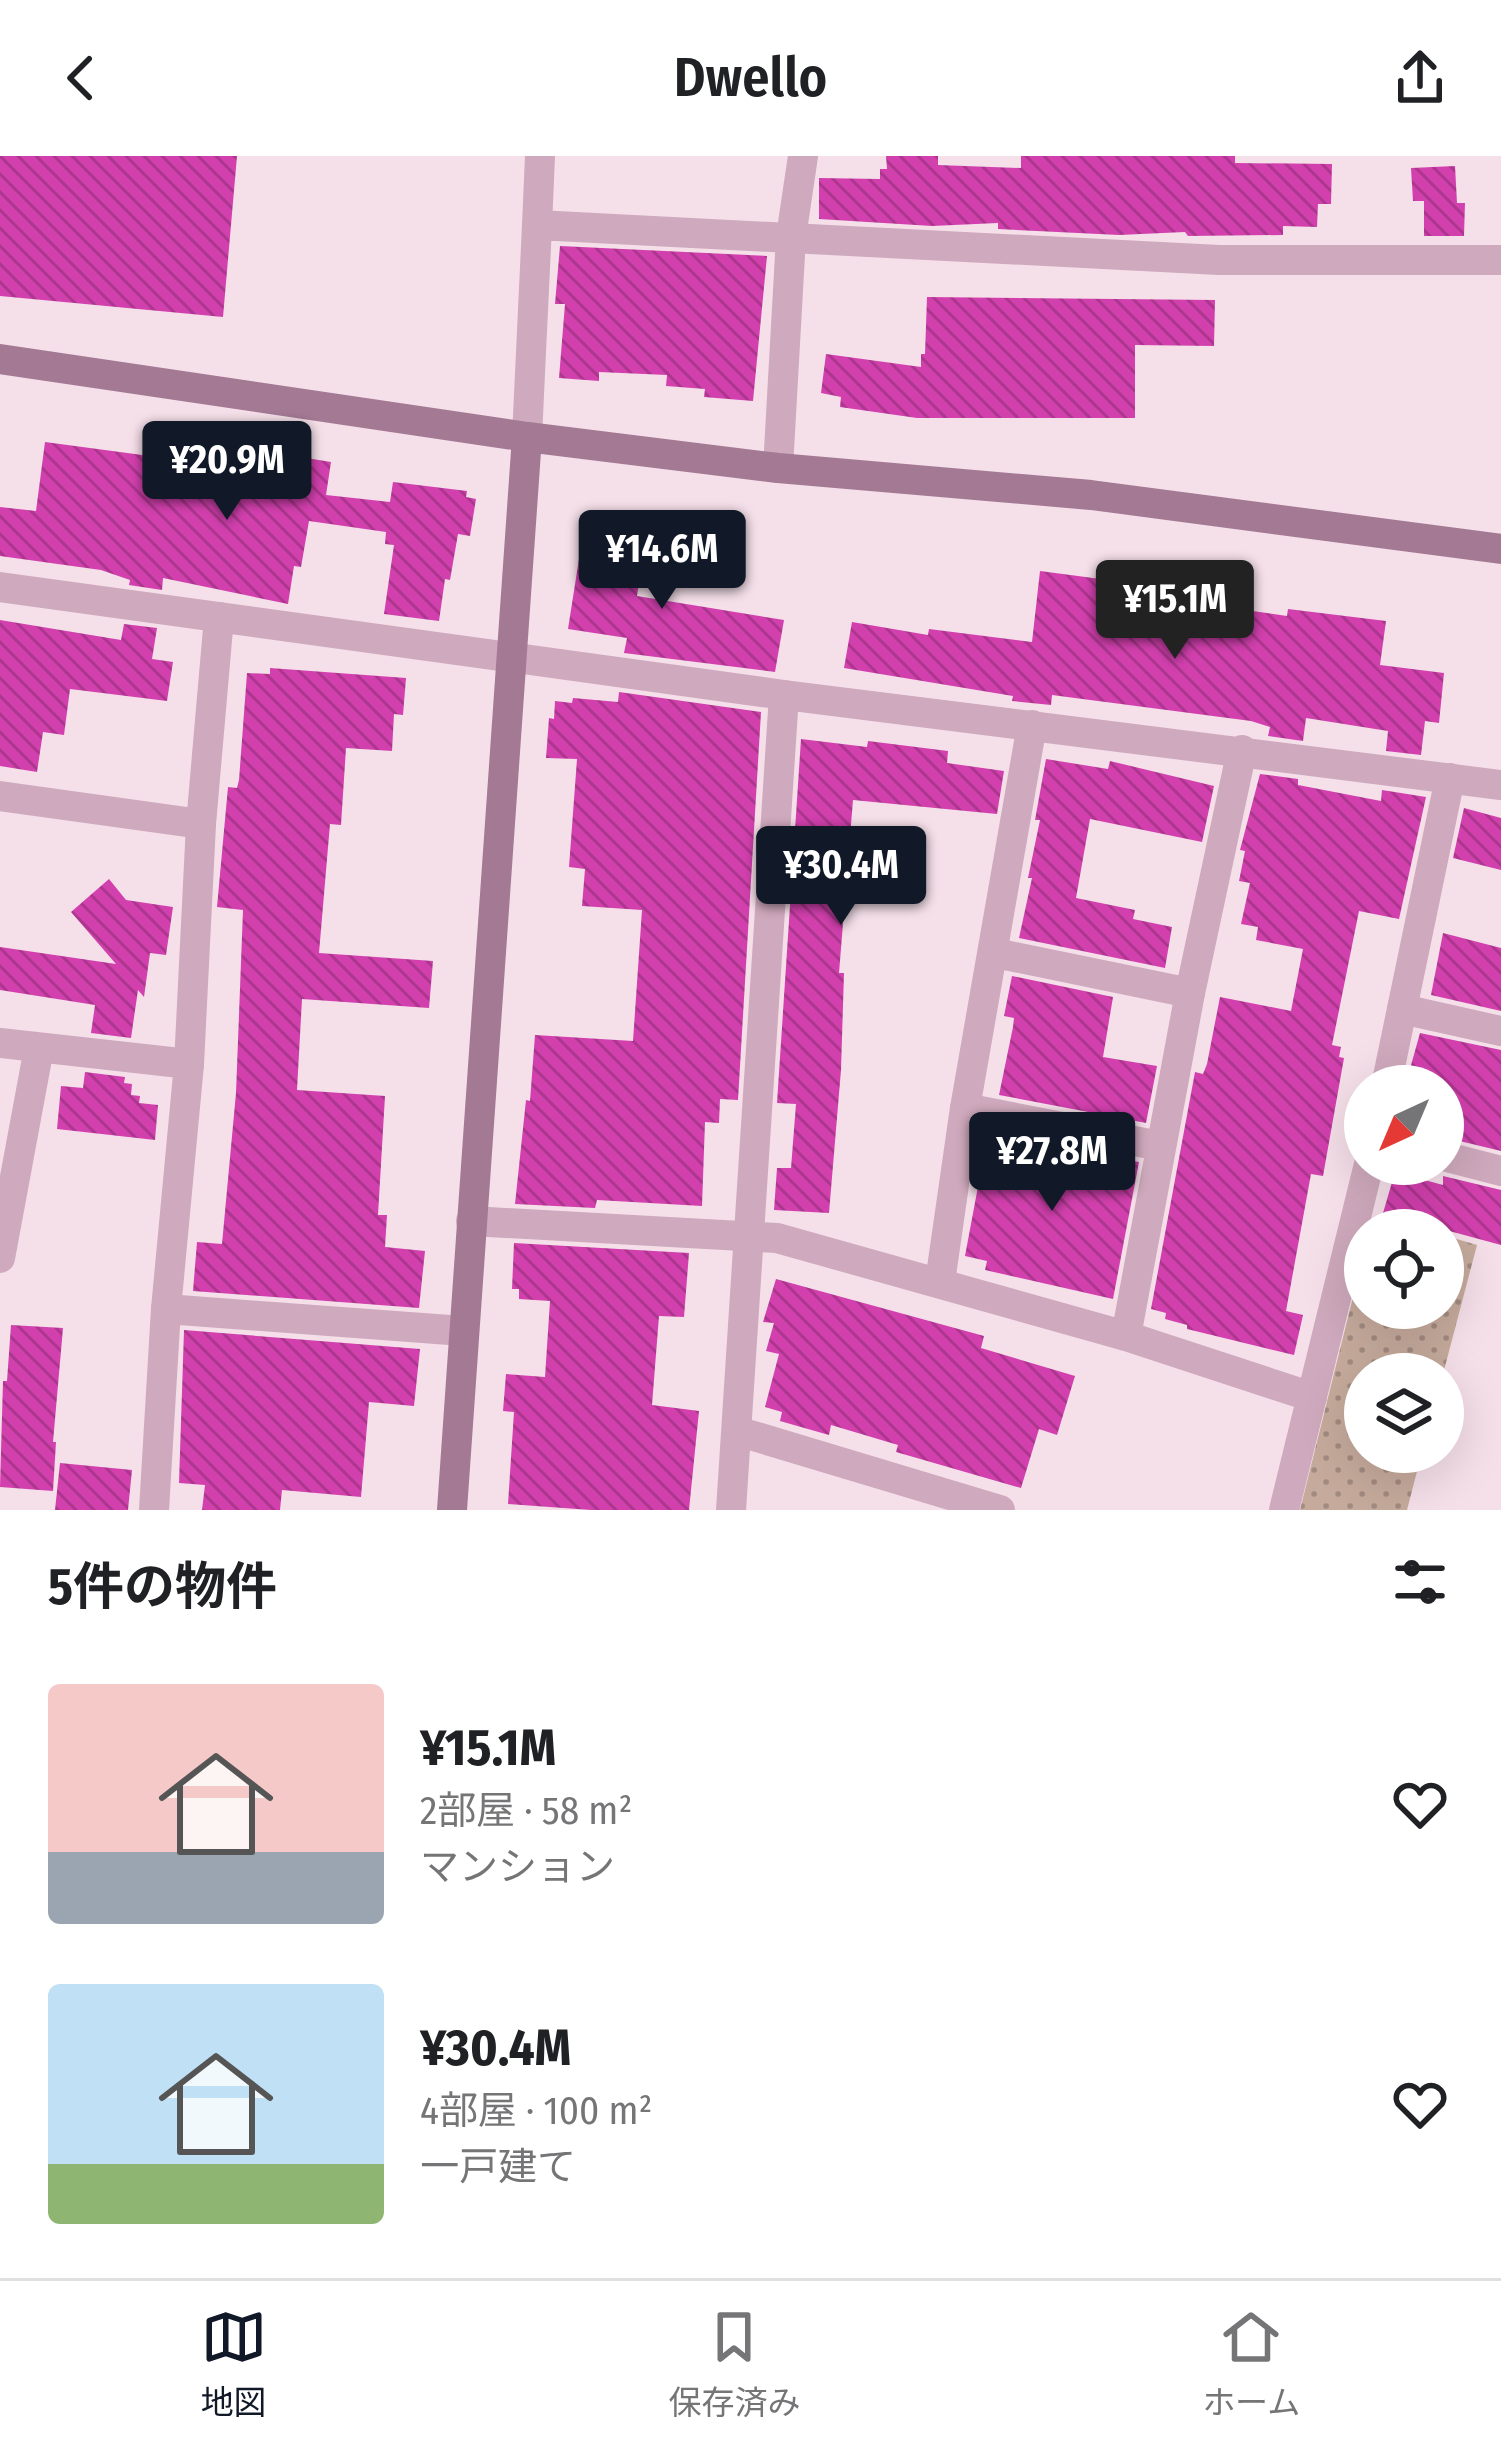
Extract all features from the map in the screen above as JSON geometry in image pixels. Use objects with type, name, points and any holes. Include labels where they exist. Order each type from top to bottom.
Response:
[{"type":"street","points":[[452,1510],[513,658],[541,156]]},
{"type":"street","points":[[778,468],[790,237],[802,156]]},
{"type":"street","points":[[537,225],[1219,260],[1501,260]]},
{"type":"street","points":[[0,358],[778,468],[1091,495],[1501,549]]},
{"type":"street","points":[[0,587],[784,695],[1501,785]]},
{"type":"street","points":[[154,1510],[219,617]]},
{"type":"street","points":[[731,1510],[784,695]]},
{"type":"street","points":[[940,1282],[965,1108],[1032,725]]},
{"type":"street","points":[[1126,1336],[1190,993],[1242,750]]},
{"type":"street","points":[[1390,1065],[1450,778]]},
{"type":"street","points":[[0,796],[201,824]]},
{"type":"street","points":[[995,953],[1190,993]]},
{"type":"street","points":[[1402,1009],[1501,1031]]},
{"type":"street","points":[[0,1043],[189,1064]]},
{"type":"street","points":[[0,1258],[39,1048]]},
{"type":"street","points":[[965,1108],[1160,1146]]},
{"type":"street","points":[[1464,1161],[1501,1171]]},
{"type":"street","points":[[1284,1510],[1364,1185]]},
{"type":"street","points":[[471,1222],[777,1238],[1126,1336],[1312,1396]]},
{"type":"street","points":[[166,1309],[463,1331]]},
{"type":"street","points":[[737,1432],[1000,1510]]},
{"type":"shaded area","points":[[1464,1241],[1477,1245],[1464,1294]]},
{"type":"shaded area","points":[[1345,1329],[1455,1329],[1449,1353],[1344,1353],[1344,1473],[1417,1473],[1407,1510],[1300,1510]]},
{"type":"building","points":[[0,156],[237,156],[223,317],[0,296]]},
{"type":"building","points":[[886,156],[938,156],[938,165],[1021,168],[1021,156],[1235,156],[1235,163],[1332,164],[1331,204],[1318,204],[1317,227],[1283,226],[1283,235],[1119,235],[998,229],[998,223],[932,226],[819,219],[819,178],[880,179],[880,169],[887,169]]},
{"type":"building","points":[[1455,166],[1457,203],[1465,203],[1464,236],[1424,236],[1424,201],[1413,201],[1411,168]]},
{"type":"building","points":[[560,246],[767,256],[753,401],[704,397],[705,389],[666,386],[667,375],[599,372],[599,381],[559,378],[565,304],[555,304]]},
{"type":"building","points":[[927,297],[1215,300],[1214,346],[1135,345],[1135,418],[917,418],[840,407],[841,397],[821,393],[826,354],[921,367]]},
{"type":"building","points":[[45,442],[217,465],[220,444],[331,462],[326,495],[390,502],[393,482],[467,491],[466,497],[476,499],[470,536],[458,534],[439,621],[384,614],[394,545],[385,544],[386,532],[309,521],[288,604],[163,578],[162,590],[129,585],[130,580],[101,570],[0,556],[0,507],[36,511]]},
{"type":"building","points":[[584,527],[646,536],[637,596],[784,620],[775,672],[624,653],[627,638],[568,629]]},
{"type":"building","points":[[1040,571],[1131,583],[1130,591],[1154,597],[1287,616],[1288,609],[1386,621],[1380,665],[1444,673],[1439,723],[1425,721],[1421,755],[1386,751],[1388,731],[1306,718],[1303,741],[1268,736],[1270,727],[1251,721],[1052,695],[1051,705],[1012,701],[1013,696],[844,668],[852,622],[928,635],[929,629],[1032,642]]},
{"type":"building","points":[[0,620],[121,640],[124,624],[157,628],[152,659],[173,662],[167,701],[70,689],[64,735],[43,732],[37,772],[0,766]]},
{"type":"building","points":[[270,668],[406,678],[403,715],[394,714],[392,751],[346,748],[341,825],[330,824],[319,953],[433,961],[429,1008],[302,999],[297,1090],[385,1096],[378,1215],[387,1215],[385,1247],[425,1251],[419,1308],[193,1291],[197,1242],[222,1244],[236,1093],[243,910],[217,907],[228,787],[237,788],[239,780],[247,673],[270,674]]},
{"type":"building","points":[[619,692],[761,712],[738,1100],[720,1099],[719,1123],[705,1122],[702,1206],[597,1200],[595,1208],[515,1204],[535,1035],[633,1041],[642,910],[582,906],[585,869],[569,867],[577,759],[546,758],[555,701],[618,702]]},
{"type":"building","points":[[801,739],[948,751],[947,763],[1004,771],[997,814],[853,800],[839,973],[844,973],[841,1070],[829,1213],[774,1210],[777,1168],[791,1168],[796,1104],[777,1103]]},
{"type":"building","points":[[1046,759],[1108,769],[1110,761],[1214,786],[1202,842],[1090,819],[1076,898],[1135,910],[1133,919],[1172,927],[1165,968],[1019,938],[1032,878],[1028,878]]},
{"type":"building","points":[[1260,774],[1381,801],[1382,790],[1426,797],[1399,919],[1359,911],[1332,1045],[1341,1047],[1339,1057],[1344,1058],[1323,1176],[1311,1174],[1286,1311],[1303,1315],[1294,1355],[1187,1329],[1187,1325],[1165,1319],[1166,1313],[1151,1309],[1195,1072],[1203,1074],[1207,1064],[1220,997],[1291,1011],[1303,949],[1256,940],[1258,927],[1241,924],[1250,883],[1239,881],[1245,851],[1240,850]]},
{"type":"building","points":[[1464,808],[1501,818],[1501,870],[1453,858]]},
{"type":"building","points":[[109,879],[126,900],[173,907],[166,955],[150,953],[144,997],[138,990],[131,1038],[91,1033],[95,1005],[0,990],[0,947],[116,964],[71,912]]},
{"type":"building","points":[[1443,933],[1501,948],[1501,1011],[1431,995]]},
{"type":"building","points":[[1012,976],[1113,997],[1103,1057],[1157,1066],[1146,1123],[999,1095],[1014,1018],[1004,1016]]},
{"type":"building","points":[[1420,1033],[1501,1050],[1501,1151],[1464,1142],[1464,1065],[1411,1065]]},
{"type":"building","points":[[85,1072],[125,1077],[124,1083],[132,1084],[131,1095],[140,1096],[139,1103],[158,1105],[155,1140],[57,1129],[61,1086],[83,1088]]},
{"type":"building","points":[[988,1133],[1139,1162],[1113,1299],[985,1270],[987,1261],[965,1256]]},
{"type":"building","points":[[1464,1181],[1501,1190],[1501,1245],[1464,1235],[1464,1209],[1384,1209],[1391,1185],[1464,1185]]},
{"type":"building","points":[[514,1243],[689,1253],[684,1317],[659,1316],[652,1405],[699,1411],[689,1510],[508,1504],[514,1412],[503,1411],[506,1374],[545,1377],[550,1301],[519,1299],[519,1289],[512,1289]]},
{"type":"building","points":[[776,1279],[984,1336],[981,1348],[1075,1376],[1057,1435],[1039,1429],[1021,1488],[896,1452],[898,1445],[831,1425],[829,1435],[780,1421],[782,1412],[765,1407],[779,1354],[766,1351],[774,1323],[763,1322]]},
{"type":"building","points":[[11,1325],[63,1328],[53,1491],[0,1487],[3,1381],[7,1381]]},
{"type":"building","points":[[184,1330],[420,1349],[414,1406],[369,1402],[361,1497],[282,1490],[280,1510],[202,1510],[205,1485],[179,1483]]},
{"type":"building","points":[[60,1463],[132,1470],[128,1510],[55,1510]]}]
